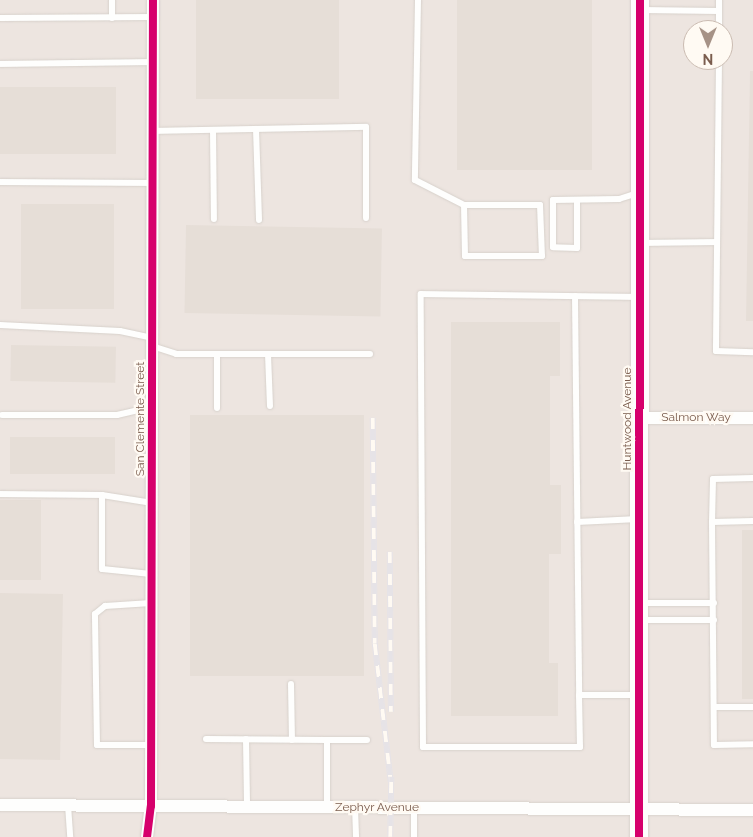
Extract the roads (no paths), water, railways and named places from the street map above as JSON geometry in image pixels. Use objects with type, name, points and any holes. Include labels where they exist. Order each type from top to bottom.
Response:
[{"type":"street","name":"San Clemente Street","points":[[147,837],[151,806],[153,0]]},
{"type":"street","name":"Huntwood Avenue","points":[[639,837],[640,5]]},
{"type":"street","name":"Salmon Way","points":[[640,418],[753,418]]},
{"type":"street","name":"Zephyr Avenue","points":[[0,805],[753,810]]},
{"type":"lane","points":[[112,0],[112,18]]},
{"type":"lane","points":[[418,0],[415,180],[464,205],[540,205],[542,256],[465,256],[464,205]]},
{"type":"lane","points":[[719,0],[719,20]]},
{"type":"lane","points":[[640,5],[719,11]]},
{"type":"lane","points":[[0,18],[153,18]]},
{"type":"lane","points":[[0,64],[153,62]]},
{"type":"lane","points":[[719,70],[716,351],[753,352]]},
{"type":"lane","points":[[153,131],[366,127],[366,218]]},
{"type":"lane","points":[[256,129],[258,220]]},
{"type":"lane","points":[[212,130],[214,219]]},
{"type":"lane","points":[[0,182],[153,183]]},
{"type":"lane","points":[[577,200],[577,248],[553,247],[553,200],[577,200],[640,193]]},
{"type":"lane","points":[[640,243],[717,242]]},
{"type":"lane","points":[[575,296],[580,747],[424,747],[421,294],[640,296]]},
{"type":"lane","points":[[0,325],[120,332],[152,342],[176,354],[370,354]]},
{"type":"lane","points":[[217,354],[217,408]]},
{"type":"lane","points":[[268,354],[270,406]]},
{"type":"lane","points":[[2,415],[117,415],[152,407]]},
{"type":"lane","points":[[753,478],[712,479],[714,745],[753,744]]},
{"type":"lane","points":[[0,494],[102,495],[152,503]]},
{"type":"lane","points":[[102,495],[102,569],[151,574]]},
{"type":"lane","points":[[577,522],[639,519]]},
{"type":"lane","points":[[712,522],[753,521]]},
{"type":"lane","points":[[151,603],[105,606],[95,614],[97,745],[151,745]]},
{"type":"lane","points":[[639,603],[714,603]]},
{"type":"lane","points":[[639,620],[714,620]]},
{"type":"lane","points":[[291,684],[292,740]]},
{"type":"lane","points":[[579,695],[639,695]]},
{"type":"lane","points":[[714,707],[753,707]]},
{"type":"lane","points":[[206,739],[368,740]]},
{"type":"lane","points":[[246,739],[247,806]]},
{"type":"lane","points":[[327,740],[327,807]]},
{"type":"lane","points":[[68,805],[70,837]]},
{"type":"lane","points":[[355,808],[356,837]]},
{"type":"lane","points":[[414,808],[414,837]]},
{"type":"railway","points":[[373,418],[375,644],[391,782]]},
{"type":"railway","points":[[390,552],[391,712]]},
{"type":"railway","points":[[390,837],[391,777]]}]
